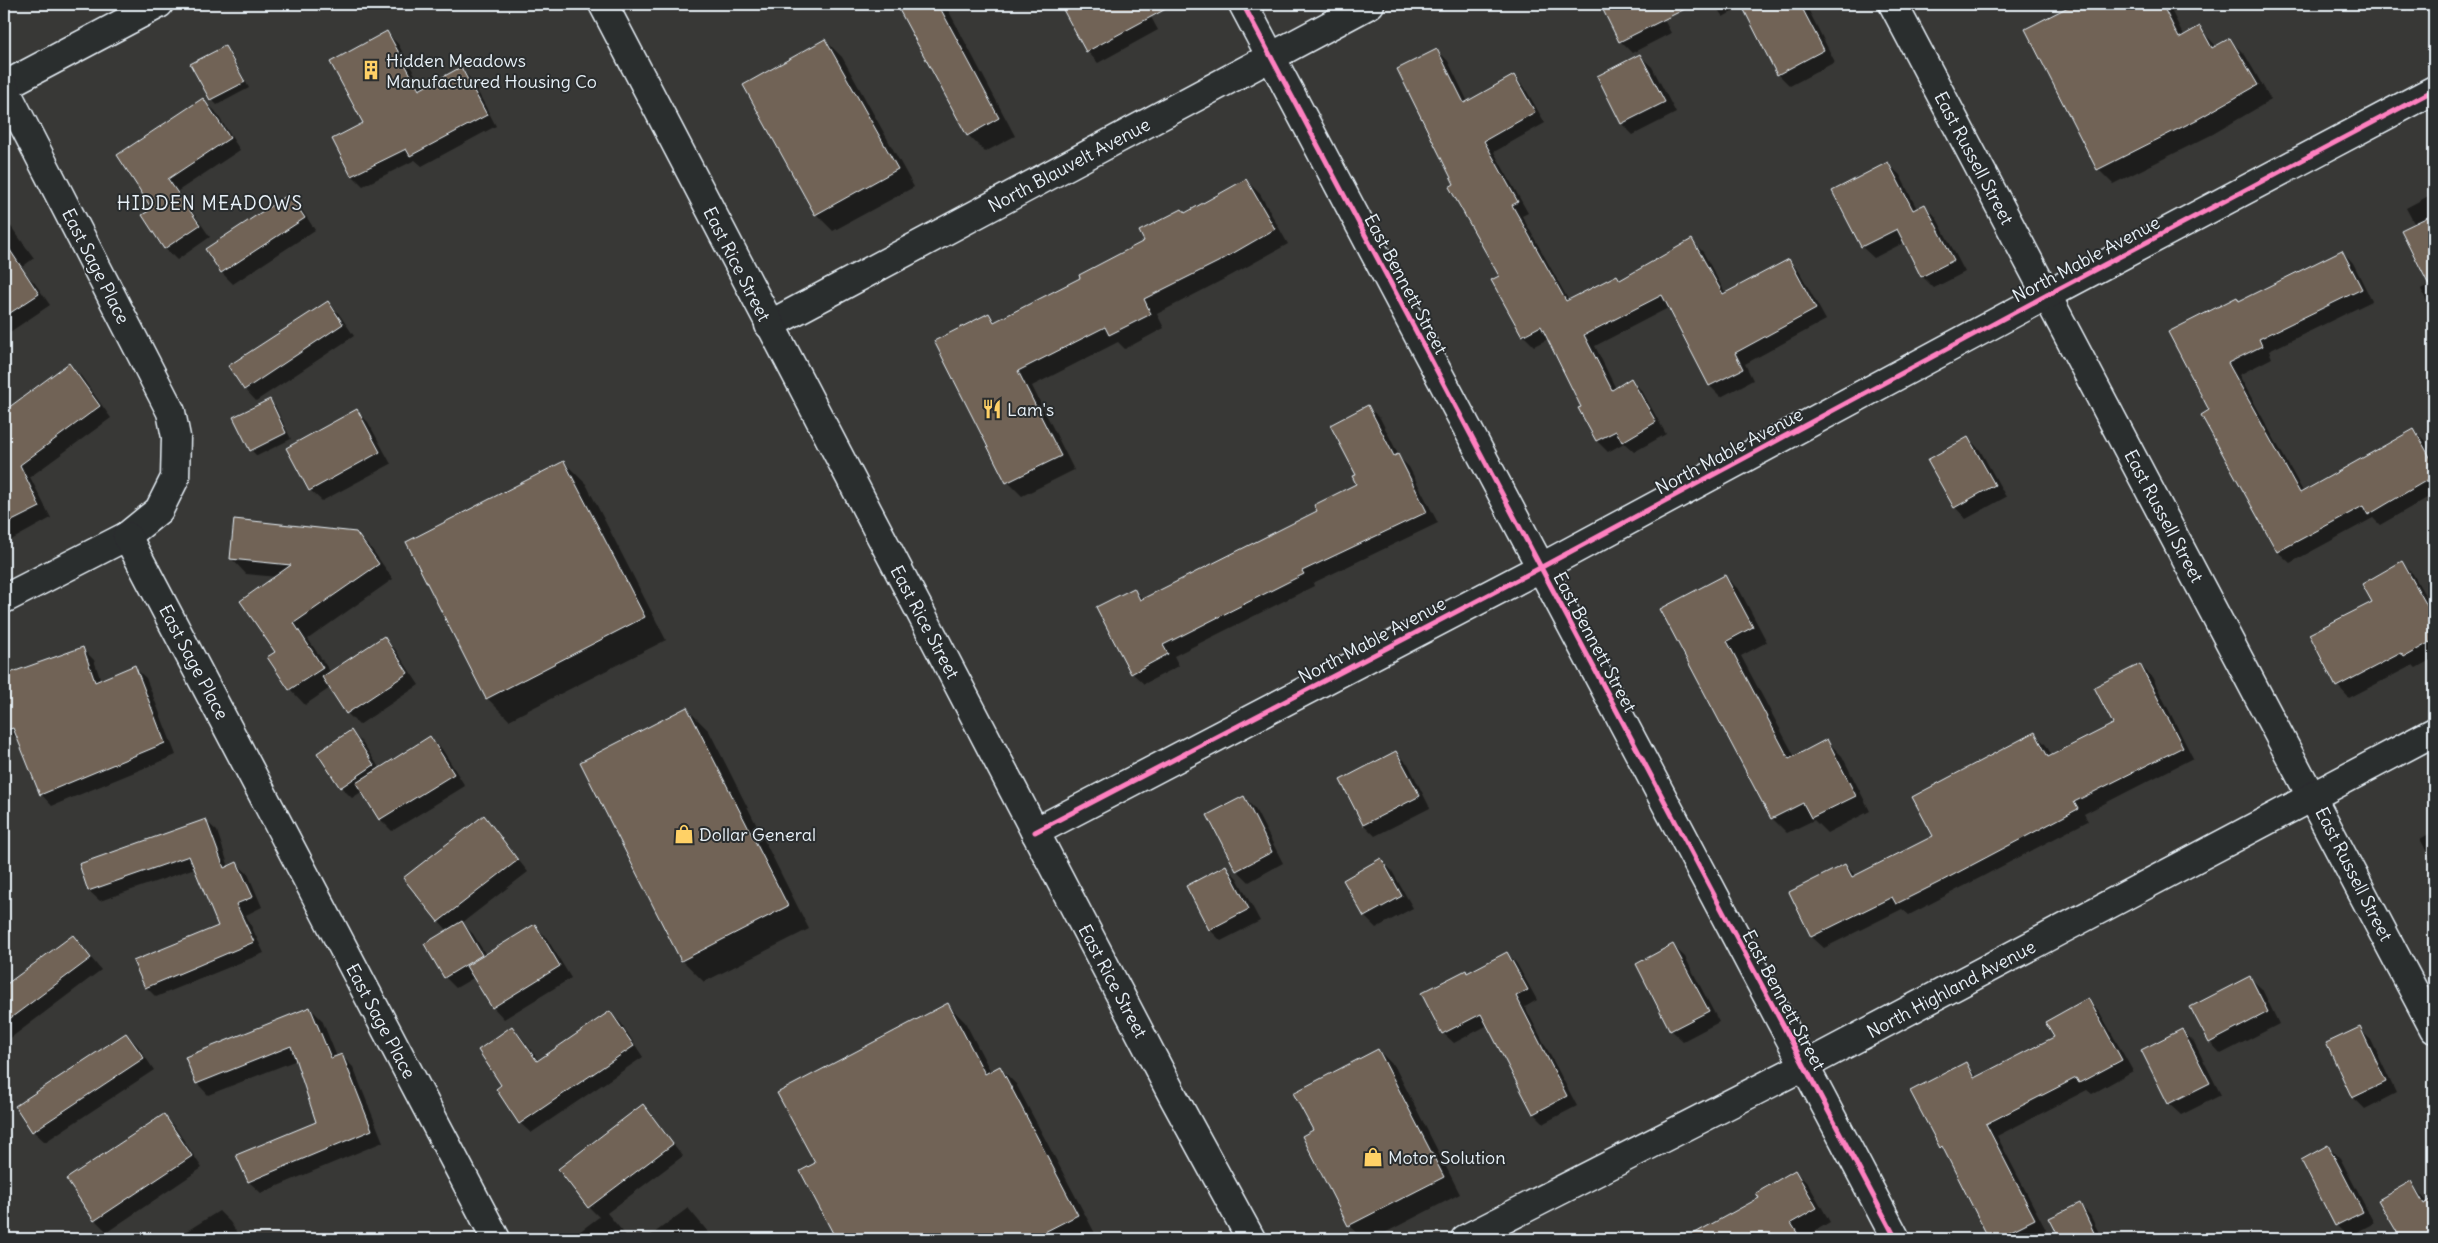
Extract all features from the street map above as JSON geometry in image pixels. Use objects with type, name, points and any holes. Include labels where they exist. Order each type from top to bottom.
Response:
[{"type":"street","points":[[4,86],[159,4]]},
{"type":"street","name":"East Rice Street","points":[[603,4],[1174,1098],[1251,1239]]},
{"type":"street","name":"East Bennett Street","points":[[1243,4],[1896,1239]]},
{"type":"street","name":"North Blauvelt Avenue","points":[[769,325],[1370,4]]},
{"type":"street","name":"East Russell Street","points":[[1893,4],[2313,796],[2434,1029]]},
{"type":"street","name":"East Sage Place","points":[[4,86],[171,412],[176,437],[175,478],[159,510],[128,536],[496,1239]]},
{"type":"street","name":"North Mable Avenue","points":[[1036,832],[1540,568],[2047,295],[2434,90]]},
{"type":"street","points":[[4,599],[128,536]]},
{"type":"street","name":"North Highland Avenue","points":[[1465,1239],[1804,1066],[2434,732]]},
{"type":"building","points":[[896,4],[938,4],[999,118],[967,136]]},
{"type":"building","points":[[1060,4],[1175,4],[1086,52]]},
{"type":"building","points":[[1600,4],[1695,4],[1619,42]]},
{"type":"building","points":[[1741,4],[1800,4],[1824,50],[1777,75]]},
{"type":"building","points":[[2074,4],[2162,4],[2179,38],[2200,26],[2212,48],[2230,38],[2258,85],[2198,119],[2097,170],[2025,29]]},
{"type":"building","points":[[387,31],[419,90],[461,67],[487,115],[410,156],[406,149],[351,176],[332,139],[363,123],[330,62]]},
{"type":"building","points":[[825,39],[898,169],[815,215],[743,85]]},
{"type":"building","points":[[225,46],[245,82],[210,100],[190,64]]},
{"type":"building","points":[[1437,49],[1464,103],[1514,75],[1535,112],[1484,141],[1518,202],[1512,205],[1566,301],[1617,275],[1620,280],[1692,239],[1723,294],[1789,259],[1816,309],[1735,353],[1743,369],[1709,386],[1662,295],[1584,335],[1612,390],[1631,378],[1656,422],[1622,442],[1616,431],[1596,441],[1578,408],[1581,407],[1541,326],[1522,336],[1491,280],[1499,276],[1449,187],[1454,184],[1397,69]]},
{"type":"building","points":[[1640,54],[1665,102],[1621,124],[1597,76]]},
{"type":"building","points":[[203,98],[230,138],[168,179],[200,225],[164,249],[142,215],[152,209],[117,155]]},
{"type":"building","points":[[1888,162],[1913,210],[1925,204],[1954,260],[1921,277],[1897,229],[1861,247],[1832,191]]},
{"type":"building","points":[[1246,179],[1275,229],[1218,262],[1144,299],[1151,314],[1109,335],[1105,327],[1018,371],[1061,456],[1006,483],[934,341],[989,313],[994,322],[1080,278],[1079,275],[1144,241],[1139,231],[1182,209],[1185,213]]},
{"type":"building","points":[[289,194],[305,218],[221,273],[205,249]]},
{"type":"building","points":[[2434,214],[2434,295],[2401,230]]},
{"type":"building","points":[[4,241],[39,294],[4,317]]},
{"type":"building","points":[[2342,250],[2362,289],[2259,339],[2262,346],[2228,363],[2300,493],[2414,429],[2434,464],[2434,476],[2368,515],[2363,506],[2277,552],[2201,415],[2209,410],[2168,332],[2237,297],[2239,301]]},
{"type":"building","points":[[328,301],[343,324],[244,390],[228,366]]},
{"type":"building","points":[[69,363],[100,406],[20,465],[40,507],[4,525],[4,411]]},
{"type":"building","points":[[270,399],[286,433],[250,451],[233,417]]},
{"type":"building","points":[[1368,405],[1394,456],[1398,454],[1427,512],[1302,571],[1304,574],[1163,645],[1168,654],[1131,674],[1096,607],[1134,588],[1140,600],[1317,511],[1314,505],[1356,484],[1352,476],[1356,475],[1330,425]]},
{"type":"building","points":[[357,409],[380,452],[309,491],[286,448]]},
{"type":"building","points":[[1968,437],[1995,485],[1954,508],[1927,460]]},
{"type":"building","points":[[564,461],[645,617],[486,699],[406,542]]},
{"type":"building","points":[[234,519],[356,532],[379,564],[294,623],[323,668],[289,690],[267,657],[275,652],[240,601],[291,565],[230,559]]},
{"type":"building","points":[[2402,561],[2434,618],[2434,640],[2404,657],[2401,653],[2336,687],[2309,634],[2372,602],[2362,584]]},
{"type":"building","points":[[1725,575],[1753,627],[1727,641],[1789,759],[1827,739],[1856,796],[1811,818],[1803,803],[1771,819],[1660,609]]},
{"type":"building","points":[[384,636],[408,673],[346,714],[322,677]]},
{"type":"building","points":[[83,647],[95,682],[135,665],[165,743],[40,795],[13,728],[4,731],[4,675]]},
{"type":"building","points":[[2140,664],[2183,747],[2074,802],[2078,809],[1938,883],[1896,904],[1892,897],[1811,937],[1789,892],[1845,864],[1852,877],[1933,836],[1912,797],[2035,732],[2048,757],[2113,724],[2094,687]]},
{"type":"building","name":"Dollar General","points":[[687,707],[788,906],[681,961],[580,762]]},
{"type":"building","points":[[351,730],[374,765],[340,788],[317,753]]},
{"type":"building","points":[[430,736],[454,774],[379,820],[356,783]]},
{"type":"building","points":[[1396,751],[1420,796],[1363,825],[1340,780]]},
{"type":"building","points":[[1244,796],[1272,852],[1236,871],[1207,815]]},
{"type":"building","points":[[484,815],[518,860],[438,922],[403,878]]},
{"type":"building","points":[[206,819],[224,868],[237,862],[253,897],[236,904],[254,942],[145,988],[133,961],[218,926],[189,856],[88,891],[79,864]]},
{"type":"building","points":[[1381,858],[1402,896],[1364,917],[1343,880]]},
{"type":"building","points":[[1226,865],[1249,909],[1209,930],[1186,886]]},
{"type":"building","points":[[462,921],[482,955],[444,978],[424,944]]},
{"type":"building","points":[[535,924],[560,966],[492,1008],[466,966]]},
{"type":"building","points":[[73,935],[91,958],[4,1023],[4,986]]},
{"type":"building","points":[[1673,944],[1709,1011],[1670,1031],[1636,964]]},
{"type":"building","points":[[1507,952],[1528,990],[1516,996],[1567,1096],[1533,1114],[1481,1014],[1442,1034],[1421,993],[1466,970],[1467,973]]},
{"type":"building","points":[[2250,976],[2268,1012],[2209,1043],[2190,1007]]},
{"type":"building","points":[[2088,998],[2122,1060],[2079,1083],[2076,1078],[1986,1124],[2035,1219],[1995,1239],[1989,1239],[1942,1146],[1940,1148],[1910,1091],[1966,1062],[1974,1078],[2054,1037],[2045,1022]]},
{"type":"building","points":[[948,1003],[985,1074],[1000,1066],[1078,1215],[1031,1239],[836,1239],[800,1171],[815,1163],[777,1093]]},
{"type":"building","points":[[310,1007],[331,1058],[342,1054],[372,1130],[248,1182],[236,1155],[316,1122],[291,1046],[196,1084],[185,1057]]},
{"type":"building","points":[[610,1011],[634,1046],[519,1124],[496,1089],[501,1085],[478,1050],[512,1026],[537,1061]]},
{"type":"building","points":[[2360,1027],[2386,1082],[2352,1098],[2326,1043]]},
{"type":"building","points":[[2182,1029],[2210,1083],[2168,1104],[2141,1050]]},
{"type":"building","points":[[126,1033],[144,1058],[32,1132],[15,1106]]},
{"type":"building","name":"Motor Solution","points":[[1378,1049],[1444,1177],[1348,1226],[1302,1136],[1313,1130],[1293,1093]]},
{"type":"building","points":[[643,1104],[673,1144],[588,1208],[558,1169]]},
{"type":"building","points":[[164,1114],[192,1156],[94,1221],[66,1179]]},
{"type":"building","points":[[2328,1145],[2363,1212],[2335,1226],[2301,1160]]},
{"type":"building","points":[[1795,1170],[1817,1208],[1791,1223],[1801,1239],[1684,1239],[1759,1198],[1756,1193]]},
{"type":"building","points":[[2411,1181],[2424,1204],[2434,1198],[2434,1239],[2401,1239],[2378,1200]]},
{"type":"building","points":[[2080,1203],[2097,1239],[2060,1239],[2049,1218]]},
{"type":"cycle path","points":[[1243,4],[1896,1239]]},
{"type":"cycle path","points":[[1035,832],[1540,568],[2047,295],[2434,90]]},
{"type":"place","name":"Hidden Meadows Manufactured Housing Co","points":[[371,70]]},
{"type":"place","name":"Lam's","points":[[992,409]]},
{"type":"place","name":"Dollar General","points":[[684,834]]},
{"type":"place","name":"Motor Solution","points":[[1373,1157]]},
{"type":"district","name":"HIDDEN MEADOWS","points":[[210,203]]}]
